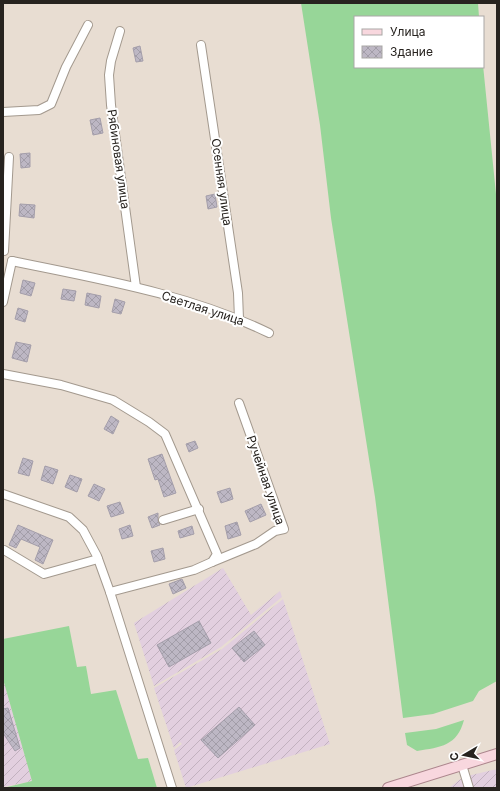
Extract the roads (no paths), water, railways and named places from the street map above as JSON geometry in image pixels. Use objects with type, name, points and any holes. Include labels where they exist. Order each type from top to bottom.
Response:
[{"type":"main road","points":[[388,788],[497,754]]},
{"type":"street","points":[[3,112],[39,110],[51,104],[66,67],[88,25]]},
{"type":"street","name":"Рябиновая улица","points":[[120,32],[108,75],[136,287]]},
{"type":"street","name":"Осенняя улица","points":[[201,45],[238,293],[239,319]]},
{"type":"street","points":[[3,302],[12,261],[3,251],[9,157]]},
{"type":"street","name":"Светлая улица","points":[[12,261],[136,287],[239,319],[269,333]]},
{"type":"street","points":[[3,374],[61,385],[113,400],[149,422],[165,434],[199,509],[217,554],[212,562],[194,570],[110,592]]},
{"type":"street","name":"Ручейная улица","points":[[212,562],[256,544],[275,531],[284,528],[239,403]]},
{"type":"street","points":[[3,494],[69,517],[83,530],[98,559],[110,592],[172,788]]},
{"type":"street","points":[[163,520],[199,509]]},
{"type":"street","points":[[4,550],[44,574],[98,559]]},
{"type":"street","points":[[462,765],[469,788]]}]
